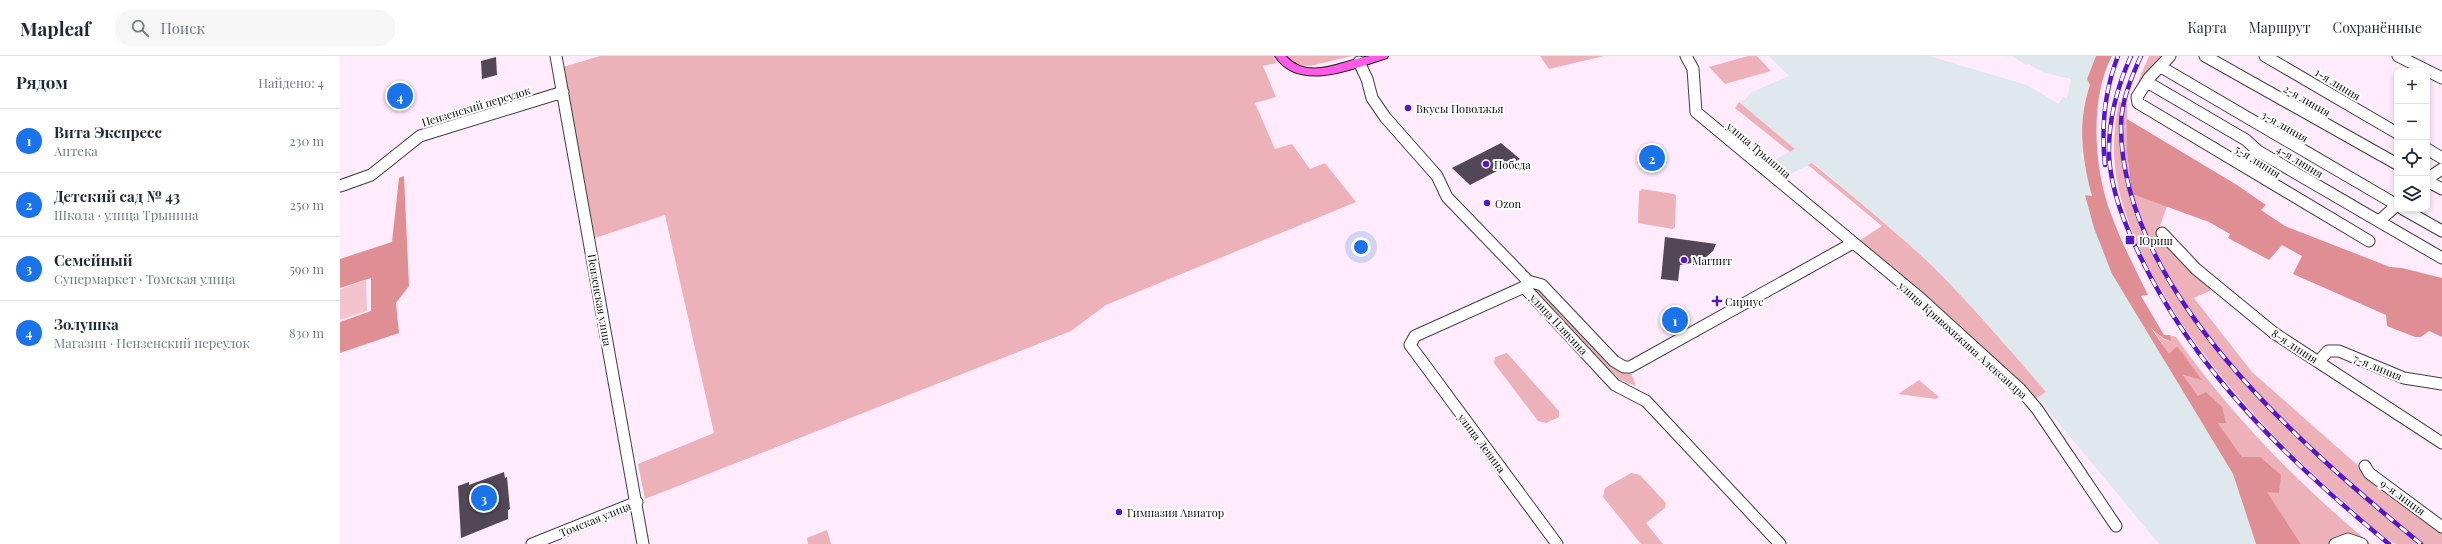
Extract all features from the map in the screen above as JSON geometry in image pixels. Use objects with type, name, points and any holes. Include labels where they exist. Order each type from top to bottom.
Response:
[{"type":"main road","points":[[1280,56],[1290,69],[1310,73],[1383,56]]},
{"type":"street","name":"Пензенская улица","points":[[556,56],[643,544]]},
{"type":"street","name":"улица Трынина","points":[[1686,56],[1692,64],[1695,86],[1693,104],[1696,112],[1853,243]]},
{"type":"street","points":[[2147,82],[2170,56]]},
{"type":"street","name":"2-я линия","points":[[2205,56],[2394,162]]},
{"type":"street","name":"1-я линия","points":[[2265,56],[2394,132]]},
{"type":"street","points":[[2398,56],[2442,78]]},
{"type":"street","name":"улица Плякина","points":[[1359,62],[1368,79],[1372,98],[1385,117],[1437,176],[1447,197],[1615,385],[1646,401],[1780,544]]},
{"type":"street","name":"3-я линия","points":[[2161,67],[2394,203]]},
{"type":"street","name":"5-я линия","points":[[2147,82],[2136,100],[2146,109],[2369,241]]},
{"type":"street","name":"4-я линия","points":[[2147,82],[2221,127],[2246,140],[2258,151],[2442,258]]},
{"type":"street","name":"Пензенский переулок","points":[[340,186],[371,175],[420,136],[563,92]]},
{"type":"street","points":[[2240,164],[2258,151]]},
{"type":"street","points":[[2430,151],[2442,158]]},
{"type":"street","points":[[2430,178],[2442,169]]},
{"type":"street","points":[[2430,182],[2442,189]]},
{"type":"street","points":[[2379,221],[2394,208]]},
{"type":"street","points":[[2408,212],[2442,231]]},
{"type":"street","name":"8-я линия","points":[[2162,233],[2196,269],[2240,307],[2274,333],[2442,443]]},
{"type":"street","points":[[1526,284],[1542,285],[1614,362],[1624,367],[1630,367],[1853,243]]},
{"type":"street","name":"улица Кривохижина Александра","points":[[1853,243],[1920,298],[2020,389],[2037,409],[2116,526]]},
{"type":"street","name":"улица Левина","points":[[1526,284],[1415,336],[1411,341],[1412,349],[1557,544]]},
{"type":"street","name":"7-я линия","points":[[2318,362],[2328,351],[2339,352],[2404,378],[2442,384]]},
{"type":"street","name":"9-я линия","points":[[2365,466],[2369,473],[2442,527]]},
{"type":"street","name":"Томская улица","points":[[532,544],[636,502]]},
{"type":"street","points":[[2335,544],[2348,539],[2362,544]]},
{"type":"shaded area","points":[[600,56],[1273,56],[1277,63],[1263,66],[1276,97],[1255,103],[1275,149],[1292,144],[1310,169],[1325,163],[1356,202],[1106,305],[1071,331],[645,499],[638,464],[714,433],[665,215],[595,238],[563,67]]},
{"type":"shaded area","points":[[1288,56],[1352,56],[1310,66],[1295,65]]},
{"type":"shaded area","points":[[1540,56],[1604,56],[1549,69]]},
{"type":"shaded area","points":[[1748,56],[1757,56],[1771,71],[1725,84],[1709,67]]},
{"type":"shaded area","points":[[1769,56],[1929,56],[2027,85],[2059,104],[2063,97],[2067,98],[2071,79],[2042,72],[2029,64],[2026,65],[2012,56],[2096,56],[2087,79],[2090,85],[2083,105],[2082,154],[2092,196],[2086,195],[2112,274],[2233,474],[2256,544],[2159,544],[2038,398],[2045,391],[1984,320],[1931,265],[1901,237],[1813,163],[1782,178],[1765,165],[1795,149],[1739,102],[1746,99],[1750,93],[1789,76]]},
{"type":"shaded area","points":[[2096,56],[2112,56],[2105,73],[2097,113],[2096,135],[2098,156],[2105,196],[2119,235],[2148,295],[2141,296],[2164,335],[2170,335],[2172,342],[2163,338],[2151,328],[2169,354],[2177,346],[2202,380],[2183,375],[2198,396],[2206,392],[2222,407],[2226,423],[2218,423],[2242,457],[2260,457],[2281,475],[2279,493],[2267,492],[2301,544],[2256,544],[2233,474],[2112,274],[2094,228],[2085,195],[2092,196],[2082,140],[2083,113],[2090,85],[2087,79]]},
{"type":"shaded area","points":[[2149,56],[2165,56],[2132,96]]},
{"type":"shaded area","points":[[1739,102],[1795,149],[1790,152],[1735,108]]},
{"type":"shaded area","points":[[2119,102],[2127,104],[2127,153],[2132,194],[2167,206],[2158,232],[2214,289],[2194,298],[2252,372],[2362,469],[2442,531],[2442,544],[2397,544],[2384,537],[2303,465],[2269,431],[2204,355],[2176,314],[2151,272],[2131,229],[2116,176],[2114,134]]},
{"type":"shaded area","points":[[2127,119],[2237,185],[2266,205],[2261,210],[2285,226],[2390,267],[2402,268],[2442,278],[2442,337],[2429,331],[2421,337],[2415,337],[2387,326],[2386,315],[2293,274],[2302,256],[2282,245],[2269,260],[2228,238],[2230,234],[2209,222],[2132,194],[2127,153]]},
{"type":"shaded area","points":[[1812,163],[1887,225],[1930,264],[1975,310],[2046,392],[2035,399],[1859,241],[1882,226],[1808,165]]},
{"type":"shaded area","points":[[404,176],[409,286],[396,303],[399,333],[340,353],[340,322],[371,311],[371,278],[340,288],[340,259],[392,242],[399,178]]},
{"type":"shaded area","points":[[1642,189],[1674,194],[1676,196],[1675,227],[1673,229],[1638,223],[1639,192]]},
{"type":"shaded area","points":[[366,280],[367,311],[340,320],[340,289]]},
{"type":"shaded area","points":[[1533,287],[1540,288],[1621,372],[1626,374],[1631,373],[1636,386],[1621,380],[1613,373]]},
{"type":"shaded area","points":[[2151,326],[2163,339],[2172,342],[2170,335],[2176,337],[2219,393],[2266,447],[2317,497],[2371,544],[2367,544],[2354,537],[2341,535],[2330,544],[2301,544],[2266,491],[2260,457],[2242,457],[2218,423],[2226,423],[2198,396],[2182,375],[2201,379],[2177,347],[2169,355]]},
{"type":"shaded area","points":[[1507,353],[1559,411],[1559,417],[1546,423],[1538,421],[1494,363],[1495,357]]},
{"type":"shaded area","points":[[1919,380],[1939,397],[1936,399],[1898,394]]},
{"type":"shaded area","points":[[1631,473],[1640,475],[1666,503],[1665,508],[1646,523],[1663,544],[1641,544],[1603,497],[1605,488]]},
{"type":"shaded area","points":[[827,530],[831,544],[808,544],[807,538]]},
{"type":"building","points":[[496,57],[497,75],[482,79],[481,61]]},
{"type":"building","name":"Победа","points":[[1501,143],[1520,159],[1470,185],[1452,168]]},
{"type":"building","name":"Магнит","points":[[1665,237],[1716,244],[1713,251],[1706,257],[1708,258],[1703,261],[1680,265],[1678,281],[1661,279]]},
{"type":"building","points":[[504,472],[505,478],[507,477],[510,509],[508,510],[508,519],[461,538],[458,486],[469,482],[469,485]]},
{"type":"railway","points":[[2105,165],[2103,137],[2105,110],[2113,69],[2118,56]]},
{"type":"railway","points":[[2131,56],[2114,104],[2110,130],[2109,156],[2110,169],[2120,208],[2140,256],[2163,299],[2189,339],[2217,377],[2248,413],[2281,448],[2316,481],[2389,544]]},
{"type":"railway","points":[[2141,56],[2130,81],[2121,117],[2121,126],[2129,187],[2151,247],[2185,305],[2227,360],[2274,413],[2324,461],[2421,544]]},
{"type":"place","name":"Золушка","points":[[400,96]]},
{"type":"place","name":"Вкусы Поволжья","points":[[1408,108]]},
{"type":"place","name":"Детский сад № 43","points":[[1652,158]]},
{"type":"place","name":"Победа","points":[[1486,164]]},
{"type":"place","name":"Ozon","points":[[1487,203]]},
{"type":"place","name":"Юриш","points":[[2130,240]]},
{"type":"place","name":"Магнит","points":[[1684,260]]},
{"type":"place","name":"Сириус","points":[[1717,301]]},
{"type":"place","name":"Вита Экспресс","points":[[1675,320]]},
{"type":"place","name":"Семейный","points":[[484,498]]},
{"type":"place","name":"Гимназия Авиатор","points":[[1119,512]]}]
